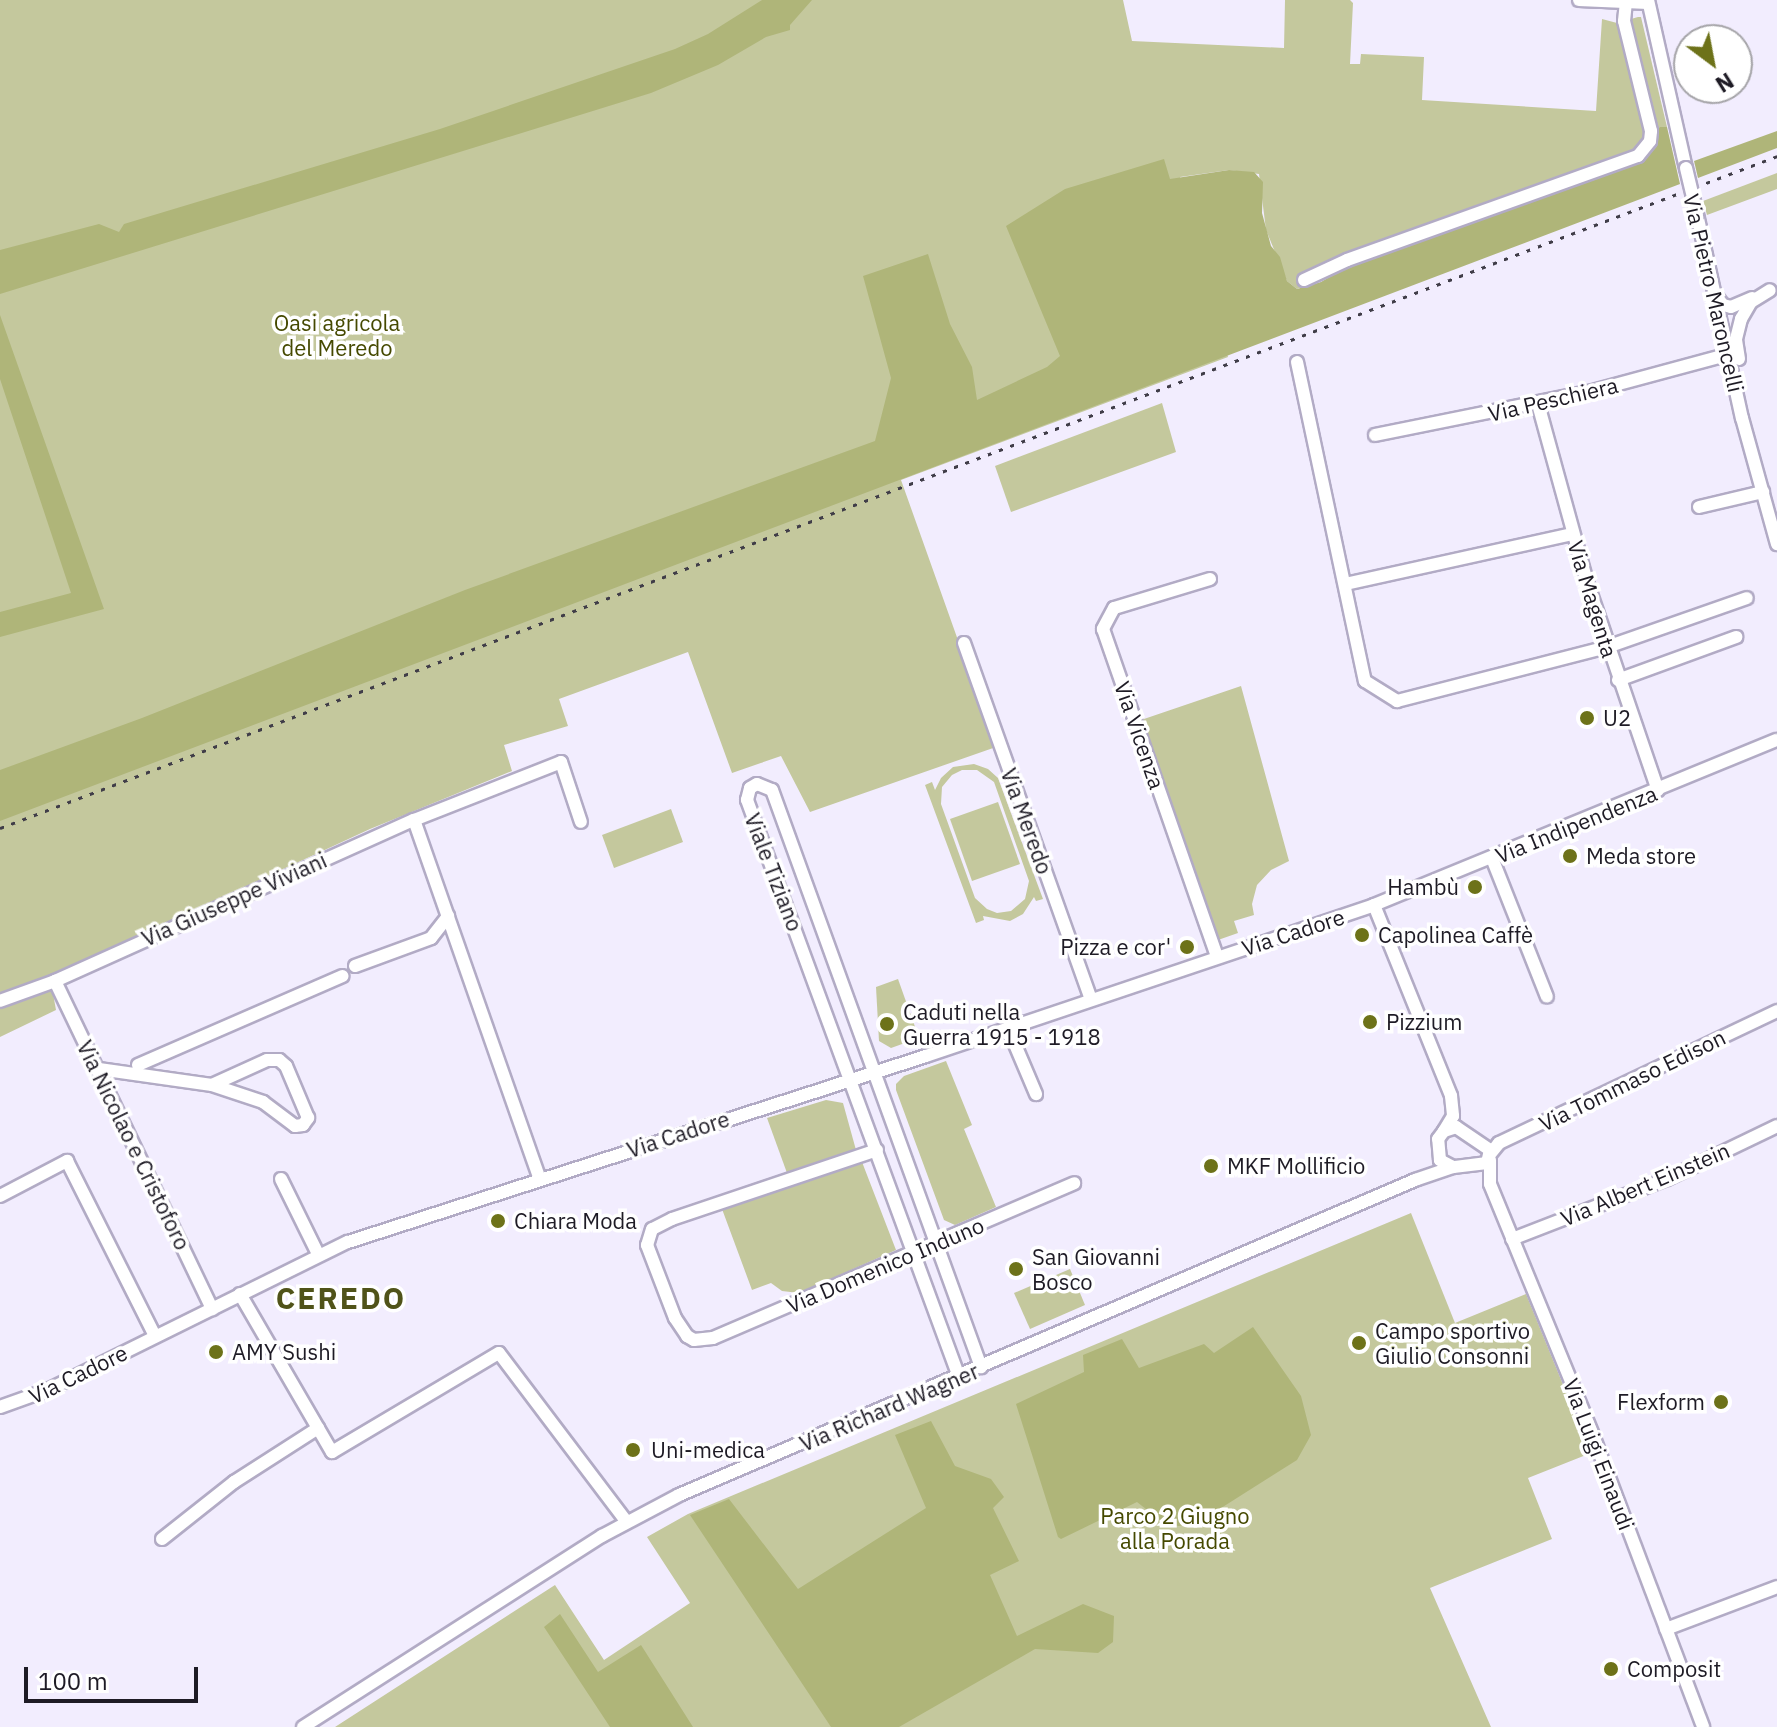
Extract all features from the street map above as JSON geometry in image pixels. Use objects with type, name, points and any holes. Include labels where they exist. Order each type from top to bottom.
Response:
[{"type":"street","points":[[1579,0],[1648,2]]},
{"type":"street","name":"Via Pietro Maroncelli","points":[[1648,2],[1730,354],[1742,418],[1777,544]]},
{"type":"street","points":[[1304,280],[1347,260],[1638,156],[1650,141],[1651,131],[1624,21],[1626,3]]},
{"type":"street","points":[[1712,280],[1721,293],[1732,298],[1769,290]]},
{"type":"street","points":[[1716,297],[1723,305],[1731,307],[1769,290]]},
{"type":"street","name":"Via Pietro Maroncelli","points":[[1742,418],[1738,328],[1745,310],[1769,290]]},
{"type":"street","name":"Via Peschiera","points":[[1375,435],[1538,404],[1730,354]]},
{"type":"street","points":[[1297,362],[1365,681],[1397,701],[1607,647],[1747,598]]},
{"type":"street","name":"Via Magenta","points":[[1538,404],[1572,534],[1607,647],[1658,790]]},
{"type":"street","points":[[1699,507],[1763,492]]},
{"type":"street","points":[[1345,584],[1572,534]]},
{"type":"street","name":"Via Vicenza","points":[[1210,579],[1114,608],[1103,629],[1217,957]]},
{"type":"street","points":[[1618,680],[1736,637]]},
{"type":"street","name":"Via Meredo","points":[[964,643],[1091,999]]},
{"type":"street","name":"Via Indipendenza","points":[[1374,905],[1777,740]]},
{"type":"street","name":"Via Giuseppe Viviani","points":[[0,1001],[55,981],[414,820],[561,762],[581,822]]},
{"type":"street","name":"Viale Tiziano","points":[[959,1377],[747,800],[750,788],[757,784],[772,790],[981,1367]]},
{"type":"street","points":[[414,820],[540,1179]]},
{"type":"street","points":[[1492,858],[1547,997]]},
{"type":"street","points":[[1374,905],[1451,1096],[1453,1116],[1428,1165],[1415,1180]]},
{"type":"street","name":"Via Cadore","points":[[0,1407],[37,1396],[318,1254],[1374,905]]},
{"type":"street","points":[[355,966],[431,938],[448,916]]},
{"type":"street","points":[[138,1065],[343,976]]},
{"type":"street","name":"Via Nicolao e Cristoforo","points":[[55,981],[212,1309]]},
{"type":"street","name":"Via Tommaso Edison","points":[[1490,1157],[1499,1143],[1777,1011]]},
{"type":"street","points":[[1008,1028],[1036,1094]]},
{"type":"street","points":[[154,1077],[158,1056]]},
{"type":"street","points":[[99,1069],[212,1085],[263,1102],[295,1126],[303,1125],[308,1118],[286,1066],[279,1060],[267,1060],[212,1085]]},
{"type":"street","name":"Via Albert Einstein","points":[[1512,1239],[1667,1179],[1777,1126]]},
{"type":"street","points":[[1444,1131],[1456,1127],[1464,1129],[1490,1157]]},
{"type":"street","points":[[1436,1145],[1440,1160],[1473,1170],[1490,1184]]},
{"type":"street","name":"Via Domenico Induno","points":[[877,1150],[672,1219],[652,1229],[647,1245],[675,1318],[694,1340],[713,1338],[1074,1183]]},
{"type":"street","name":"Via Richard Wagner","points":[[303,1727],[547,1569],[679,1495],[1415,1180],[1456,1166],[1482,1165],[1490,1157]]},
{"type":"street","name":"Via Luigi Einaudi","points":[[1490,1157],[1490,1184],[1594,1438],[1703,1727]]},
{"type":"street","points":[[0,1196],[67,1161],[155,1336]]},
{"type":"street","points":[[281,1179],[318,1254]]},
{"type":"street","points":[[240,1294],[332,1452],[499,1353],[627,1522]]},
{"type":"street","points":[[162,1539],[234,1482],[318,1428]]},
{"type":"street","points":[[1666,1629],[1777,1587]]},
{"type":"green space","name":"Oasi agricola del Meredo","points":[[0,0],[1123,0],[1132,41],[1284,48],[1285,0],[1350,0],[1353,3],[1350,64],[1360,64],[1361,54],[1424,57],[1422,100],[1596,111],[1602,19],[1617,23],[1641,17],[1667,127],[1663,127],[1652,144],[1297,289],[1287,281],[1266,230],[1259,174],[1229,170],[1180,177],[1228,357],[901,480],[996,747],[810,812],[781,756],[732,773],[688,652],[559,699],[568,726],[504,745],[512,771],[370,829],[50,977],[56,1010],[0,1037]]},
{"type":"green space","points":[[762,0],[812,0],[790,25],[790,30],[766,37],[718,65],[651,93],[0,294],[0,250],[99,224],[119,232],[124,224],[440,129],[675,49],[708,34]]},
{"type":"green space","points":[[1660,127],[1667,127],[1680,184],[0,821],[0,770],[142,718],[465,590],[875,441],[891,378],[863,276],[928,254],[950,324],[972,367],[977,400],[1047,367],[1060,356],[1006,226],[1065,189],[1164,159],[1170,179],[1229,170],[1254,172],[1263,182],[1262,213],[1271,246],[1280,257],[1287,281],[1297,289],[1321,282],[1351,264],[1634,161]]},
{"type":"green space","points":[[1777,131],[1777,148],[1698,178],[1694,161]]},
{"type":"green space","points":[[1777,173],[1777,189],[1707,215],[1703,201]]},
{"type":"green space","points":[[0,315],[104,609],[0,637],[0,612],[71,593],[0,379]]},
{"type":"green space","points":[[1162,403],[1176,452],[1011,512],[995,466]]},
{"type":"green space","points":[[1241,686],[1289,861],[1271,870],[1257,885],[1252,904],[1254,915],[1234,921],[1238,933],[1218,940],[1141,720]]},
{"type":"green space","points":[[974,764],[988,769],[998,778],[1043,899],[1036,901],[1034,897],[1023,914],[1010,921],[983,916],[984,920],[976,923],[925,785],[932,782],[935,790],[941,778],[953,767]],"holes":[[[962,770],[977,770],[994,782],[1029,881],[1025,899],[1011,911],[997,913],[975,898],[941,804],[942,787],[952,775]]]},
{"type":"green space","points":[[998,802],[1020,864],[972,881],[950,819]]},
{"type":"green space","points":[[671,809],[683,842],[614,868],[602,835]]},
{"type":"green space","points":[[898,979],[919,1038],[891,1048],[879,1041],[876,987]]},
{"type":"green space","points":[[946,1061],[972,1125],[964,1129],[996,1207],[955,1225],[944,1220],[896,1090],[896,1084],[904,1076]]},
{"type":"green space","points":[[826,1100],[843,1103],[856,1150],[787,1173],[767,1118]]},
{"type":"green space","points":[[862,1162],[896,1250],[799,1293],[782,1291],[771,1283],[752,1290],[722,1209]]},
{"type":"green space","name":"Parco 2 Giugno alla Porada","points":[[1411,1213],[1455,1323],[1526,1294],[1591,1453],[1528,1478],[1552,1539],[1430,1588],[1491,1727],[335,1727],[555,1585],[604,1660],[690,1603],[647,1537],[688,1514]]},
{"type":"green space","points":[[1070,1269],[1085,1305],[1030,1329],[1014,1293]]},
{"type":"green space","points":[[1253,1327],[1301,1396],[1311,1435],[1297,1460],[1199,1522],[1179,1526],[1165,1524],[1137,1502],[1061,1539],[1058,1537],[1016,1404],[1084,1372],[1083,1355],[1122,1339],[1139,1368],[1204,1344],[1214,1353]]},
{"type":"green space","points":[[931,1421],[955,1466],[991,1479],[1004,1497],[993,1508],[1019,1561],[990,1575],[1017,1636],[1083,1604],[1114,1616],[1113,1642],[1098,1653],[1035,1649],[899,1727],[831,1727],[690,1515],[729,1499],[798,1589],[926,1508],[895,1435]]},
{"type":"green space","points":[[560,1614],[598,1672],[641,1645],[693,1727],[610,1727],[544,1627]]},
{"type":"railway","points":[[0,828],[1777,156]]},
{"type":"place","name":"U2","points":[[1587,718]]},
{"type":"place","name":"Meda store","points":[[1570,856]]},
{"type":"place","name":"Hambù","points":[[1475,887]]},
{"type":"place","name":"Capolinea Caffè","points":[[1362,935]]},
{"type":"place","name":"Pizza e cor'","points":[[1187,947]]},
{"type":"place","name":"Pizzium","points":[[1370,1022]]},
{"type":"place","name":"Caduti nella Guerra 1915 - 1918","points":[[887,1024]]},
{"type":"place","name":"MKF Mollificio","points":[[1211,1166]]},
{"type":"place","name":"Chiara Moda","points":[[498,1221]]},
{"type":"place","name":"San Giovanni Bosco","points":[[1016,1269]]},
{"type":"place","name":"Campo sportivo Giulio Consonni","points":[[1359,1343]]},
{"type":"place","name":"AMY Sushi","points":[[216,1352]]},
{"type":"place","name":"Flexform","points":[[1721,1402]]},
{"type":"place","name":"Uni-medica","points":[[633,1450]]},
{"type":"place","name":"Composit","points":[[1611,1669]]},
{"type":"district","name":"CEREDO","points":[[341,1298]]}]
